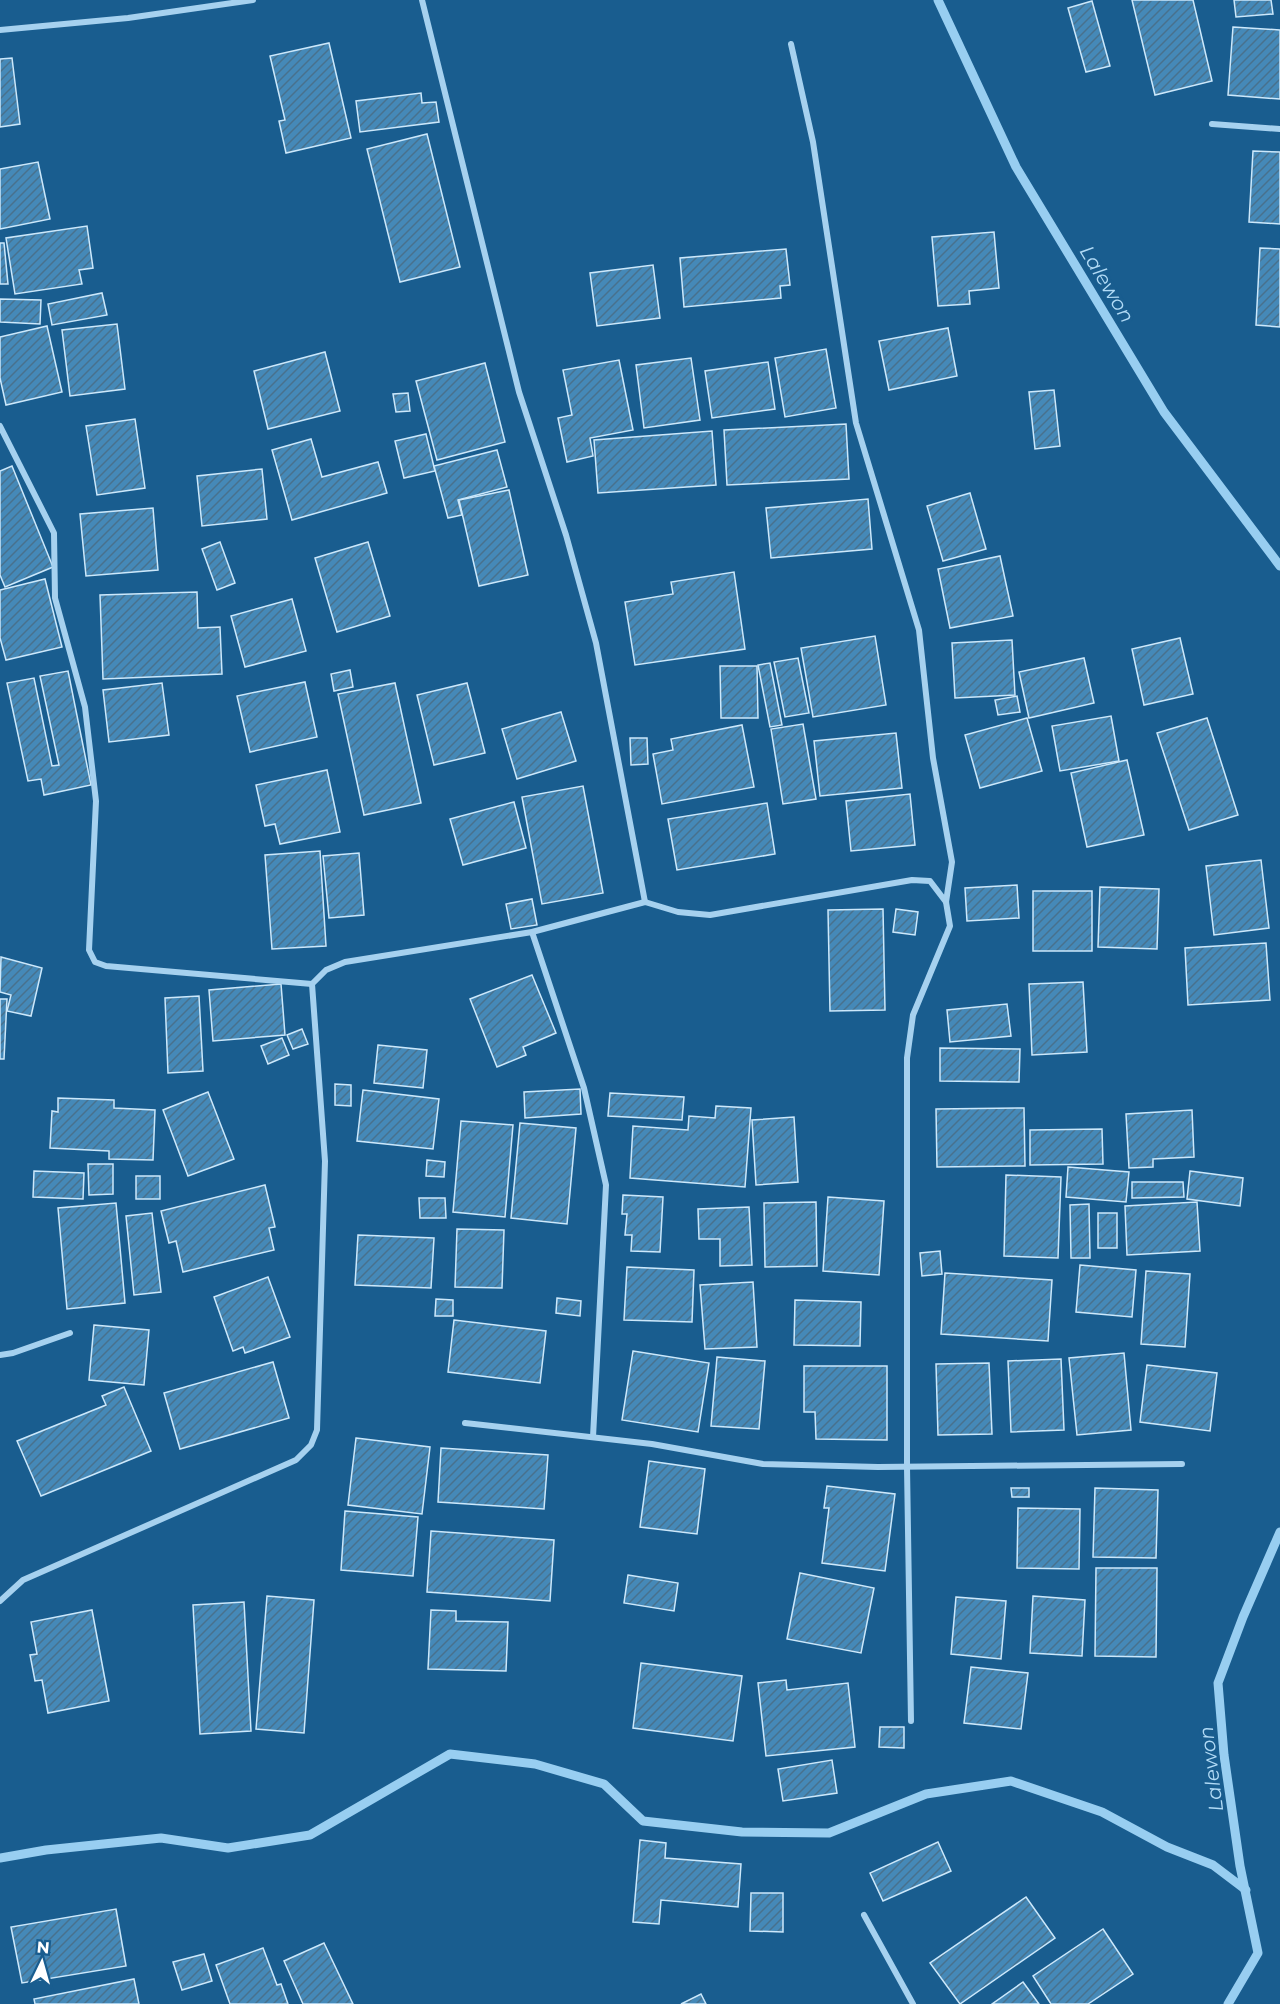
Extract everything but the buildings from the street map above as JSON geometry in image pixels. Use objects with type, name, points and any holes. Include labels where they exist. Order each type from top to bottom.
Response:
[{"type":"street","points":[[0,30],[128,18],[253,0]]},
{"type":"street","points":[[422,0],[519,392],[566,536],[596,643],[645,902]]},
{"type":"street","points":[[791,44],[813,142],[856,423],[919,630],[933,758],[951,862],[946,902],[950,926],[913,1015],[909,1042],[907,1467],[911,1721]]},
{"type":"street","points":[[1212,124],[1280,129]]},
{"type":"street","points":[[0,426],[54,533],[55,598],[85,707],[96,801],[89,950],[95,962],[106,966],[312,984]]},
{"type":"street","points":[[0,1601],[23,1580],[296,1460],[311,1445],[317,1430],[325,1161],[312,984],[326,970],[345,962],[532,932],[645,902],[678,912],[710,915],[912,880],[930,881],[946,902]]},
{"type":"street","points":[[532,932],[584,1088],[606,1185],[593,1437]]},
{"type":"street","points":[[0,1355],[13,1353],[70,1333]]},
{"type":"street","points":[[465,1423],[652,1444],[763,1464],[907,1467],[1182,1464]]},
{"type":"street","points":[[864,1915],[913,2004]]},
{"type":"waterway","name":"Lalewon","points":[[938,0],[1016,167],[1164,412],[1280,566]]},
{"type":"waterway","name":"Lalewon","points":[[1228,2004],[1258,1953],[1240,1866],[1224,1755],[1218,1683],[1243,1617],[1280,1532]]},
{"type":"waterway","points":[[0,1858],[46,1850],[161,1838],[228,1848],[310,1835],[450,1754],[535,1764],[604,1784],[643,1821],[742,1832],[829,1833],[926,1794],[1011,1781],[1102,1812],[1167,1847],[1213,1865],[1246,1890]]}]
